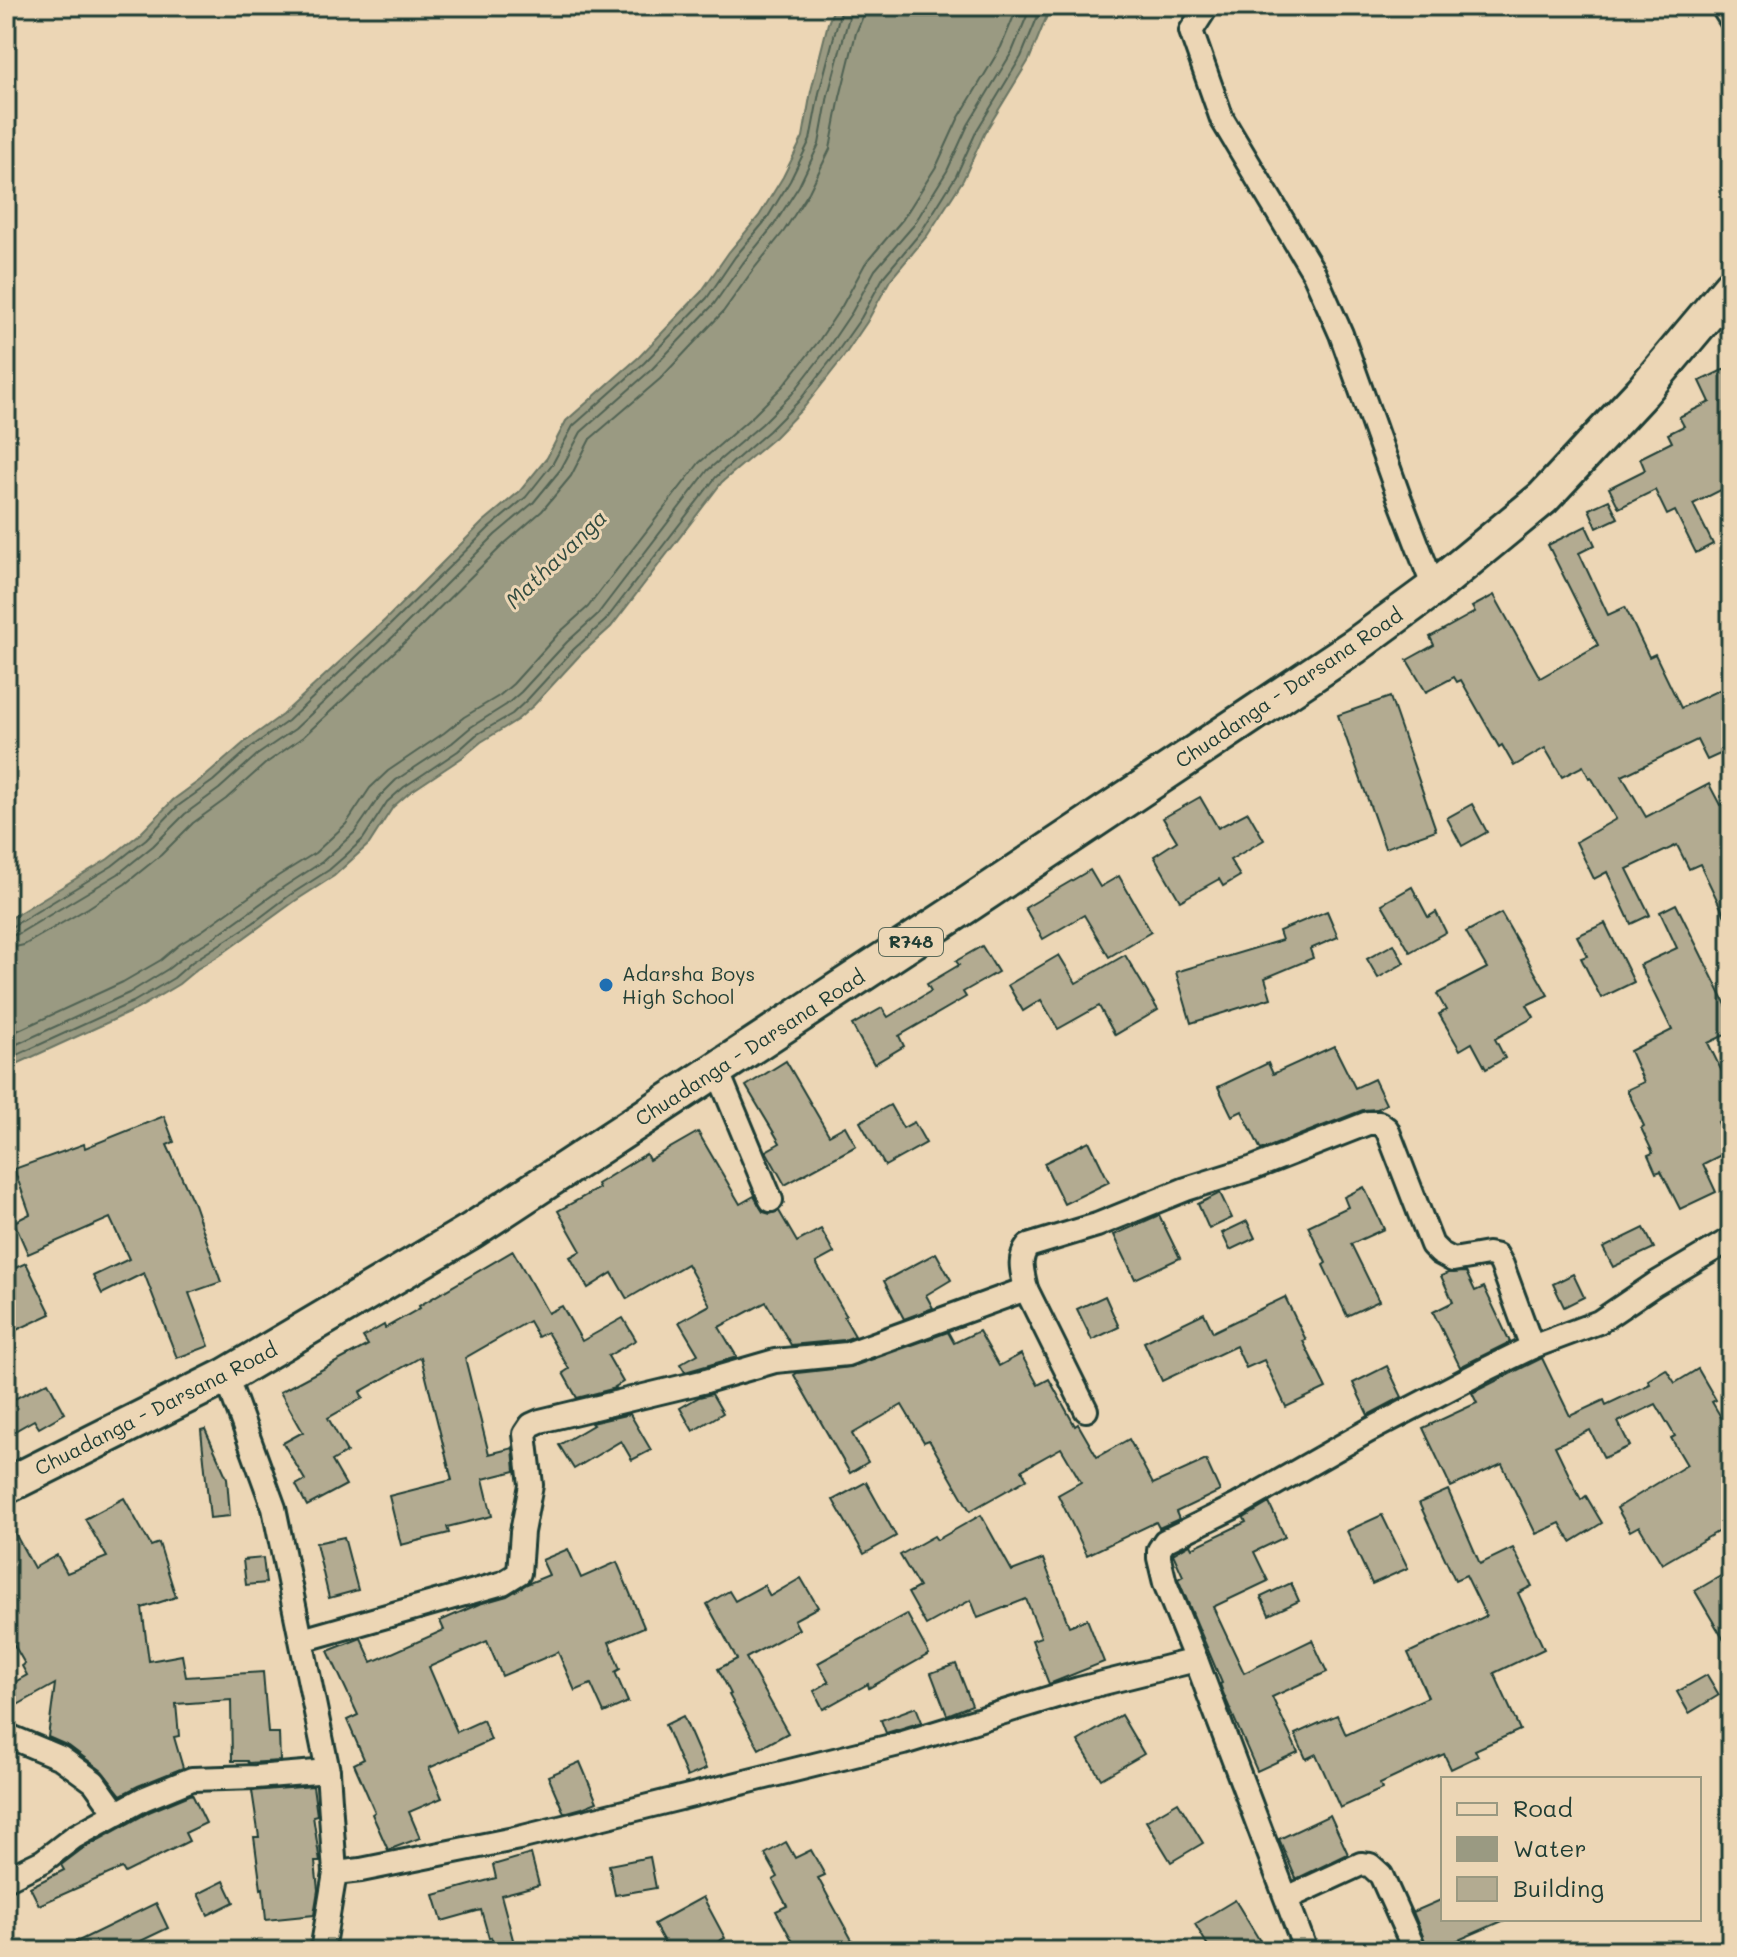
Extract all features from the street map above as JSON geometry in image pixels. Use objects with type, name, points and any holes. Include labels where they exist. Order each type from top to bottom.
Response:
[{"type":"main road","name":"Chuadanga - Darsana Road","points":[[6,1486],[226,1376],[471,1231],[1355,646],[1434,588],[1543,498],[1642,392],[1731,286]]},
{"type":"street","points":[[1207,6],[1191,31],[1222,119],[1314,273],[1341,334],[1434,588]]},
{"type":"street","points":[[1722,6],[1731,20]]},
{"type":"street","points":[[717,1070],[771,1200]]},
{"type":"street","points":[[1086,1410],[1026,1289],[1021,1255],[1028,1246],[1097,1225],[1368,1123],[1379,1123],[1387,1129],[1432,1245],[1453,1260],[1488,1254],[1497,1256],[1532,1347]]},
{"type":"street","points":[[1306,1951],[1165,1583],[1159,1550],[1165,1541],[1238,1505],[1394,1417],[1532,1347],[1599,1322],[1731,1239]]},
{"type":"street","points":[[302,1640],[503,1583],[516,1576],[519,1573],[522,1532],[531,1485],[525,1434],[531,1425],[775,1361],[847,1354],[1026,1289]]},
{"type":"street","points":[[226,1376],[274,1508],[328,1771],[335,1873],[322,1951]]},
{"type":"street","points":[[335,1873],[519,1838],[731,1786],[903,1743],[1079,1689],[1196,1660]]},
{"type":"street","points":[[6,1735],[61,1758],[94,1782],[117,1814]]},
{"type":"street","points":[[6,1879],[43,1861],[74,1837],[143,1799],[192,1779],[328,1771]]},
{"type":"street","points":[[1287,1898],[1361,1864],[1370,1865],[1381,1875],[1415,1951]]},
{"type":"water","name":"Mathavanga","points":[[835,6],[1051,6],[1029,60],[984,134],[963,180],[927,236],[890,280],[842,359],[805,406],[775,437],[722,482],[611,627],[517,720],[481,742],[393,807],[369,844],[334,876],[179,984],[137,1009],[6,1069],[6,921],[108,859],[141,833],[173,800],[282,715],[385,620],[483,522],[520,491],[547,458],[566,421],[639,357],[701,292],[759,216],[803,137],[811,91]]},
{"type":"building","points":[[1731,366],[1731,485],[1693,504],[1713,544],[1696,553],[1675,511],[1667,515],[1655,490],[1619,508],[1609,488],[1645,470],[1640,458],[1672,442],[1668,434],[1684,426],[1679,417],[1710,402],[1700,381]]},
{"type":"building","points":[[1609,500],[1618,518],[1597,528],[1589,509]]},
{"type":"building","points":[[1586,526],[1595,545],[1579,553],[1608,615],[1625,607],[1649,657],[1655,654],[1681,708],[1721,689],[1731,710],[1731,749],[1707,760],[1697,740],[1622,776],[1646,817],[1709,784],[1720,805],[1731,800],[1731,929],[1700,864],[1689,869],[1677,845],[1627,869],[1650,915],[1631,924],[1607,872],[1594,879],[1576,842],[1616,819],[1583,766],[1562,777],[1545,748],[1514,766],[1502,745],[1499,747],[1461,680],[1457,682],[1454,677],[1426,692],[1407,660],[1434,645],[1430,637],[1475,612],[1472,607],[1494,595],[1540,678],[1598,645],[1548,545]]},
{"type":"building","points":[[1390,697],[1436,830],[1385,848],[1338,715]]},
{"type":"building","points":[[1200,797],[1218,828],[1248,812],[1264,840],[1230,860],[1240,876],[1223,886],[1219,879],[1180,901],[1154,856],[1177,841],[1163,818]]},
{"type":"building","points":[[1472,804],[1487,832],[1462,846],[1447,818]]},
{"type":"building","points":[[1090,870],[1100,887],[1119,876],[1151,932],[1109,957],[1084,915],[1043,939],[1025,908]]},
{"type":"building","points":[[1412,887],[1428,917],[1436,912],[1446,932],[1410,952],[1382,904]]},
{"type":"building","points":[[1676,904],[1731,1015],[1731,1032],[1708,1043],[1731,1090],[1731,1116],[1718,1122],[1731,1150],[1703,1164],[1716,1192],[1680,1209],[1661,1171],[1656,1173],[1648,1155],[1653,1153],[1641,1128],[1644,1126],[1627,1090],[1644,1082],[1630,1051],[1672,1030],[1640,965],[1677,948],[1660,912]]},
{"type":"building","points":[[1327,911],[1338,937],[1310,949],[1313,958],[1265,978],[1271,998],[1191,1023],[1176,972],[1282,940],[1279,931]]},
{"type":"building","points":[[1501,913],[1548,995],[1527,1005],[1534,1017],[1495,1039],[1505,1058],[1486,1069],[1472,1043],[1460,1050],[1439,1014],[1446,1010],[1437,994],[1487,968],[1466,932]]},
{"type":"building","points":[[1605,923],[1634,982],[1601,998],[1581,958],[1587,956],[1577,936]]},
{"type":"building","points":[[1394,944],[1404,963],[1378,978],[1367,959]]},
{"type":"building","points":[[982,946],[998,972],[963,992],[966,997],[899,1036],[904,1046],[874,1064],[852,1025],[882,1008],[888,1017],[931,991],[927,984],[959,965],[956,961]]},
{"type":"building","points":[[1059,955],[1076,983],[1125,955],[1158,1010],[1115,1035],[1099,1006],[1058,1029],[1041,1000],[1023,1011],[1008,985]]},
{"type":"building","points":[[1334,1046],[1355,1088],[1374,1079],[1386,1104],[1261,1150],[1242,1111],[1232,1116],[1218,1087],[1268,1063],[1273,1074]]},
{"type":"building","points":[[786,1061],[829,1135],[845,1126],[856,1146],[785,1185],[766,1151],[780,1143],[746,1086]]},
{"type":"building","points":[[890,1105],[903,1128],[914,1122],[926,1143],[885,1166],[860,1122]]},
{"type":"building","points":[[164,1116],[174,1142],[167,1145],[194,1204],[221,1282],[189,1293],[209,1346],[177,1358],[144,1273],[102,1294],[93,1276],[129,1259],[110,1218],[28,1254],[14,1222],[30,1214],[14,1169],[84,1144],[85,1148]]},
{"type":"building","points":[[698,1132],[740,1204],[754,1196],[763,1212],[770,1214],[779,1211],[797,1242],[821,1229],[834,1253],[816,1263],[855,1336],[844,1340],[791,1345],[766,1302],[719,1327],[737,1357],[685,1372],[680,1364],[698,1354],[679,1322],[710,1305],[687,1264],[627,1299],[612,1273],[588,1288],[570,1257],[581,1251],[558,1211],[599,1188],[597,1184],[646,1154],[649,1160]]},
{"type":"building","points":[[1089,1141],[1109,1182],[1064,1204],[1044,1163]]},
{"type":"building","points":[[1364,1187],[1384,1229],[1351,1244],[1379,1301],[1347,1316],[1308,1226],[1348,1207],[1344,1197]]},
{"type":"building","points":[[1220,1193],[1232,1218],[1209,1229],[1198,1204]]},
{"type":"building","points":[[1159,1215],[1180,1258],[1135,1279],[1114,1235]]},
{"type":"building","points":[[1247,1221],[1255,1238],[1230,1250],[1222,1233]]},
{"type":"building","points":[[1644,1228],[1654,1248],[1613,1267],[1603,1248]]},
{"type":"building","points":[[513,1251],[548,1313],[562,1306],[582,1341],[623,1318],[636,1340],[608,1356],[623,1382],[616,1388],[577,1398],[563,1373],[569,1369],[547,1332],[538,1337],[529,1321],[465,1358],[489,1454],[513,1448],[515,1471],[483,1479],[492,1516],[447,1527],[449,1533],[401,1545],[389,1496],[452,1480],[421,1357],[360,1392],[363,1398],[328,1418],[347,1452],[332,1461],[346,1485],[307,1506],[296,1485],[305,1480],[283,1443],[303,1432],[280,1392],[368,1345],[363,1337],[420,1308]]},
{"type":"building","points":[[936,1253],[951,1280],[926,1295],[933,1308],[904,1319],[884,1281]]},
{"type":"building","points":[[26,1263],[51,1314],[6,1335],[6,1272]]},
{"type":"building","points":[[1466,1272],[1475,1291],[1484,1287],[1510,1342],[1460,1367],[1433,1312],[1453,1302],[1441,1276]]},
{"type":"building","points":[[1573,1274],[1584,1297],[1564,1307],[1553,1284]]},
{"type":"building","points":[[1105,1296],[1119,1327],[1092,1340],[1077,1309]]},
{"type":"building","points":[[1285,1297],[1326,1388],[1286,1407],[1264,1360],[1246,1368],[1236,1346],[1162,1381],[1144,1342],[1204,1313],[1213,1332]]},
{"type":"building","points":[[979,1331],[999,1366],[1021,1354],[1038,1385],[1049,1379],[1075,1426],[1078,1424],[1097,1457],[1129,1439],[1153,1484],[1206,1460],[1220,1491],[1176,1512],[1179,1519],[1159,1528],[1156,1522],[1087,1555],[1058,1495],[1081,1482],[1061,1448],[1022,1470],[1027,1479],[970,1511],[929,1440],[924,1442],[902,1405],[852,1434],[868,1462],[850,1473],[794,1375],[851,1367],[948,1332],[954,1343]]},
{"type":"building","points":[[1542,1358],[1570,1416],[1604,1400],[1606,1405],[1650,1384],[1648,1380],[1666,1369],[1675,1383],[1698,1369],[1716,1400],[1712,1402],[1731,1434],[1731,1524],[1662,1564],[1639,1526],[1630,1531],[1617,1508],[1687,1465],[1671,1438],[1675,1436],[1656,1404],[1618,1422],[1630,1446],[1604,1458],[1590,1430],[1555,1446],[1581,1500],[1586,1496],[1602,1523],[1571,1542],[1560,1523],[1536,1534],[1502,1464],[1451,1487],[1423,1428],[1477,1403],[1472,1393]]},
{"type":"building","points":[[1387,1366],[1402,1397],[1368,1415],[1353,1383]]},
{"type":"building","points":[[48,1382],[65,1413],[39,1428],[34,1420],[6,1436],[6,1403]]},
{"type":"building","points":[[712,1394],[723,1413],[693,1431],[680,1408],[699,1397]]},
{"type":"building","points":[[630,1414],[651,1450],[632,1460],[621,1441],[574,1469],[559,1445],[593,1425],[591,1423]]},
{"type":"building","points":[[205,1429],[227,1478],[230,1516],[210,1518],[201,1430]]},
{"type":"building","points":[[866,1482],[896,1536],[864,1554],[833,1500]]},
{"type":"building","points":[[1448,1490],[1480,1564],[1513,1548],[1532,1586],[1518,1593],[1544,1649],[1494,1673],[1520,1730],[1475,1750],[1478,1756],[1451,1769],[1444,1754],[1380,1784],[1382,1789],[1340,1808],[1316,1754],[1306,1759],[1295,1734],[1337,1715],[1346,1735],[1428,1697],[1408,1653],[1486,1616],[1466,1575],[1455,1580],[1419,1503]]},
{"type":"building","points":[[124,1498],[151,1546],[159,1543],[176,1597],[142,1608],[149,1661],[182,1655],[186,1677],[263,1672],[268,1733],[279,1733],[280,1761],[232,1761],[231,1700],[176,1704],[179,1736],[174,1737],[183,1768],[121,1795],[102,1771],[69,1746],[48,1737],[55,1684],[12,1708],[6,1698],[6,1687],[27,1675],[22,1666],[25,1664],[6,1631],[6,1517],[34,1568],[57,1555],[67,1573],[107,1557],[85,1519]]},
{"type":"building","points":[[1269,1503],[1285,1537],[1254,1552],[1268,1581],[1213,1607],[1244,1673],[1312,1640],[1327,1672],[1272,1697],[1298,1752],[1257,1771],[1178,1579],[1183,1576],[1173,1554],[1246,1522],[1244,1518]]},
{"type":"building","points":[[981,1515],[1012,1571],[1043,1559],[1069,1626],[1087,1619],[1104,1662],[1049,1684],[1032,1640],[1041,1637],[1026,1599],[978,1618],[971,1600],[926,1625],[908,1593],[919,1587],[900,1555],[934,1536],[937,1540]]},
{"type":"building","points":[[1382,1515],[1408,1568],[1372,1584],[1347,1531]]},
{"type":"building","points":[[344,1537],[358,1590],[329,1598],[316,1543]]},
{"type":"building","points":[[568,1549],[581,1578],[617,1562],[644,1627],[609,1642],[620,1669],[615,1672],[628,1702],[604,1713],[591,1684],[575,1691],[558,1652],[502,1676],[487,1641],[429,1667],[457,1732],[483,1720],[491,1740],[429,1768],[442,1798],[409,1812],[420,1838],[388,1850],[354,1764],[364,1759],[347,1720],[358,1715],[328,1651],[361,1638],[372,1662],[444,1630],[440,1621],[507,1596],[549,1575],[542,1560]]},
{"type":"building","points":[[263,1558],[266,1583],[246,1585],[243,1560]]},
{"type":"building","points":[[1731,1570],[1731,1652],[1695,1591]]},
{"type":"building","points":[[801,1578],[818,1607],[794,1620],[799,1629],[746,1658],[788,1733],[759,1749],[718,1669],[737,1659],[707,1604],[729,1591],[735,1601],[764,1585],[770,1596]]},
{"type":"building","points":[[1291,1583],[1299,1601],[1269,1615],[1261,1597]]},
{"type":"building","points":[[907,1614],[929,1654],[869,1688],[868,1684],[823,1709],[814,1691],[829,1682],[818,1663]]},
{"type":"building","points":[[956,1664],[972,1705],[947,1715],[931,1673]]},
{"type":"building","points":[[1707,1675],[1719,1695],[1689,1713],[1677,1692]]},
{"type":"building","points":[[916,1707],[922,1722],[886,1733],[881,1720]]},
{"type":"building","points":[[1121,1715],[1144,1754],[1101,1779],[1078,1741]]},
{"type":"building","points":[[683,1716],[706,1769],[687,1777],[665,1725]]},
{"type":"building","points":[[580,1762],[597,1802],[564,1813],[548,1776]]},
{"type":"building","points":[[313,1786],[317,1815],[313,1816],[320,1862],[315,1862],[318,1890],[314,1915],[266,1920],[254,1837],[259,1837],[252,1791]]},
{"type":"building","points":[[192,1794],[206,1823],[185,1833],[189,1841],[125,1873],[122,1868],[39,1905],[30,1887],[64,1870],[61,1865],[82,1849],[149,1812]]},
{"type":"building","points":[[1178,1802],[1203,1843],[1171,1862],[1146,1821]]},
{"type":"building","points":[[1330,1815],[1348,1854],[1296,1879],[1279,1839]]},
{"type":"building","points":[[786,1842],[795,1858],[811,1850],[825,1875],[818,1878],[858,1951],[798,1951],[776,1911],[787,1906],[773,1880],[778,1877],[765,1854]]},
{"type":"building","points":[[531,1854],[539,1885],[501,1895],[515,1947],[496,1951],[481,1910],[442,1921],[434,1895],[496,1878],[493,1865]]},
{"type":"building","points":[[650,1857],[656,1888],[615,1895],[609,1865]]},
{"type":"building","points":[[224,1881],[234,1902],[208,1915],[198,1894]]},
{"type":"building","points":[[703,1897],[725,1938],[701,1951],[669,1951],[654,1924]]},
{"type":"building","points":[[1235,1900],[1266,1951],[1211,1951],[1195,1924]]},
{"type":"building","points":[[1441,1900],[1441,1921],[1502,1921],[1429,1951],[1413,1912]]},
{"type":"building","points":[[156,1903],[168,1928],[120,1951],[58,1951]]},
{"type":"place","name":"Adarsha Boys High School","points":[[606,985]]}]
